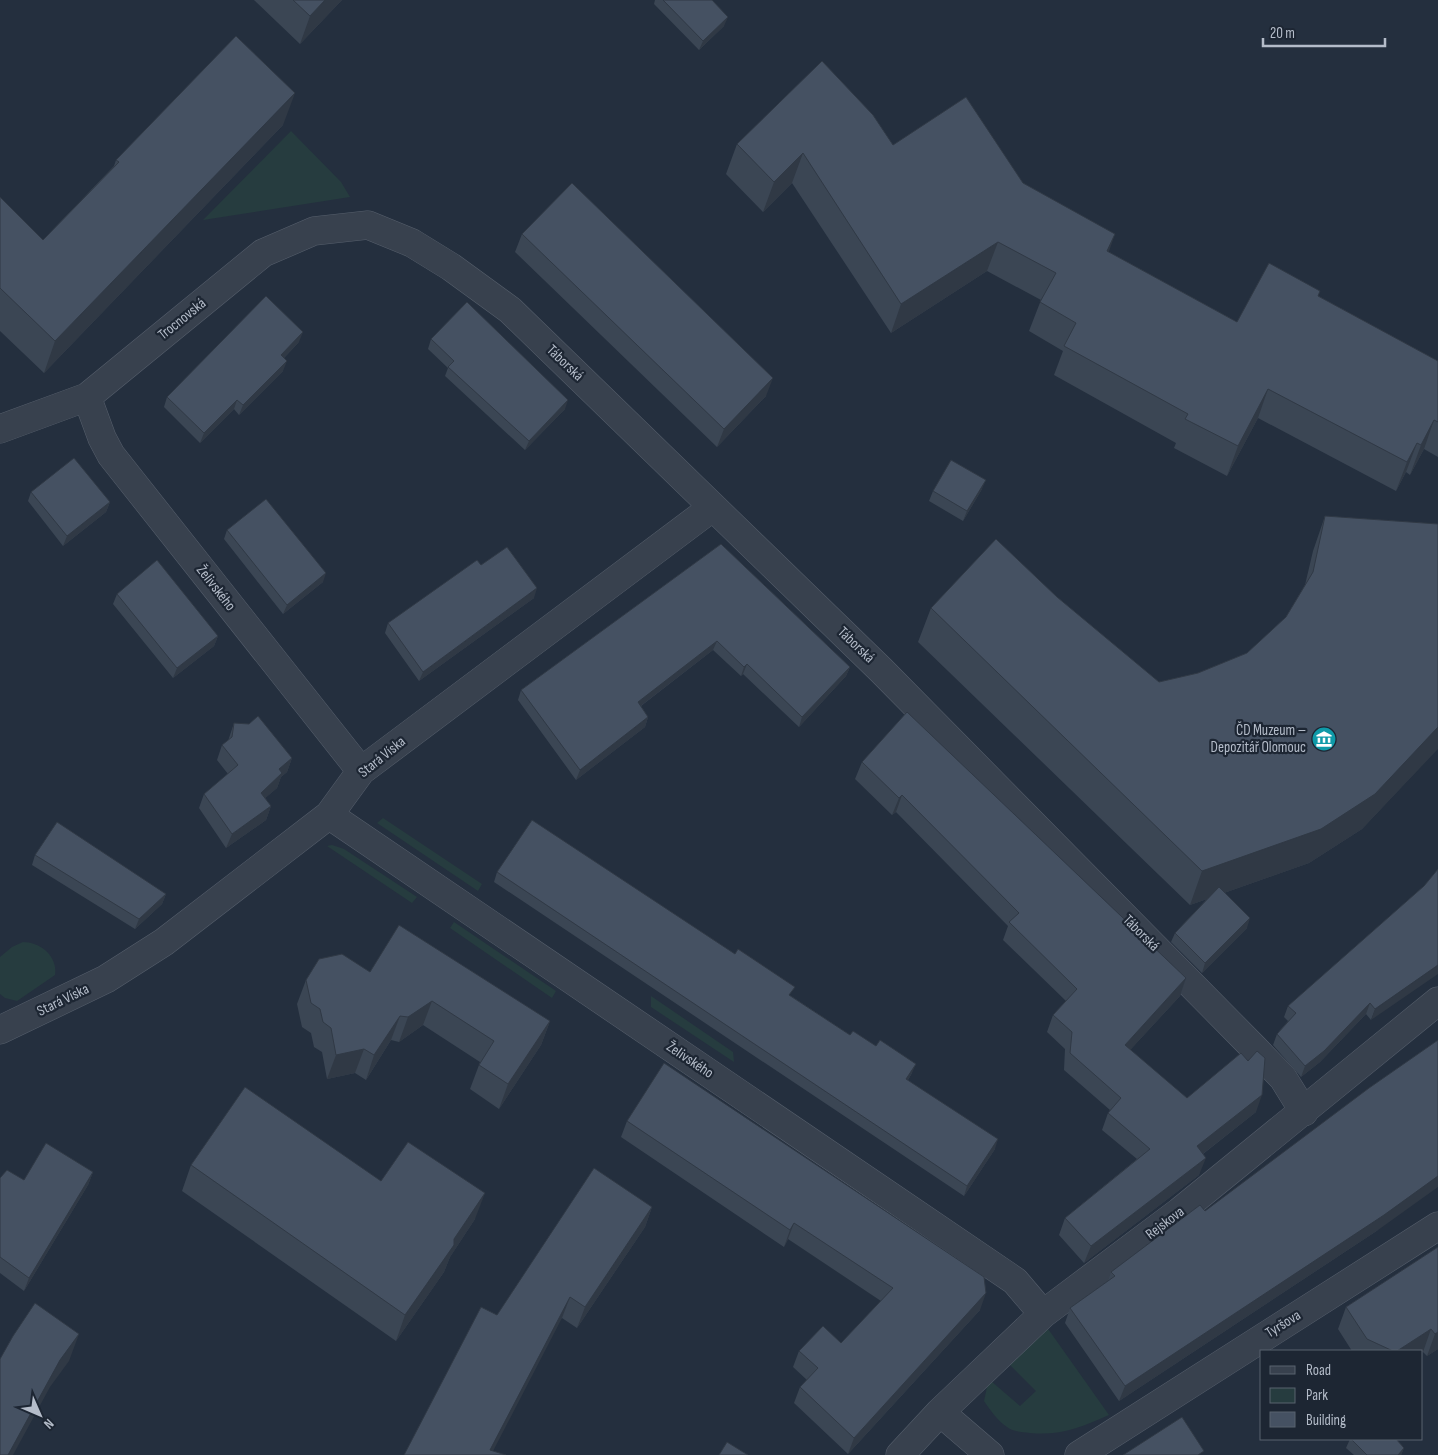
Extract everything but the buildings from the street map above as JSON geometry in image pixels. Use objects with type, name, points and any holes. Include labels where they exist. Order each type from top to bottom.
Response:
[{"type":"street","name":"Trocnovská","points":[[0,429],[87,397],[263,253],[314,231],[368,225]]},
{"type":"street","name":"Táborská","points":[[368,225],[412,243],[451,267],[510,310],[881,670],[1256,1049],[1283,1078],[1304,1112]]},
{"type":"street","name":"Želivského","points":[[87,397],[102,438],[111,455],[360,771]]},
{"type":"street","name":"Stará Víska","points":[[0,1030],[106,979],[138,960],[329,815],[360,771],[713,507]]},
{"type":"street","name":"Želivského","points":[[329,815],[1015,1281],[1043,1314]]},
{"type":"street","name":"Rejskova","points":[[900,1455],[940,1412],[1043,1314],[1179,1212],[1304,1112],[1438,1000]]},
{"type":"street","name":"Tyršova","points":[[1079,1455],[1438,1226]]},
{"type":"street","points":[[940,1412],[990,1455]]},
{"type":"green space","points":[[291,131],[341,182],[350,197],[203,220]]},
{"type":"green space","points":[[383,818],[482,884],[478,891],[377,823]]},
{"type":"green space","points":[[332,845],[344,849],[417,897],[412,903],[327,846]]},
{"type":"green space","points":[[454,922],[556,991],[552,998],[450,928]]},
{"type":"green space","points":[[23,942],[36,944],[51,956],[54,962],[55,975],[17,1001],[5,998],[0,994],[0,957],[12,947]]},
{"type":"green space","points":[[651,996],[733,1052],[734,1062],[651,1007]]},
{"type":"green space","points":[[1046,1326],[1109,1415],[1080,1427],[1061,1432],[1041,1434],[1015,1431],[1000,1422],[984,1401],[987,1387],[991,1381],[1020,1406],[1036,1391],[1007,1362]]},
{"type":"place","name":"ČD Muzeum – Depozitář Olomouc","points":[[1324,739]]}]
